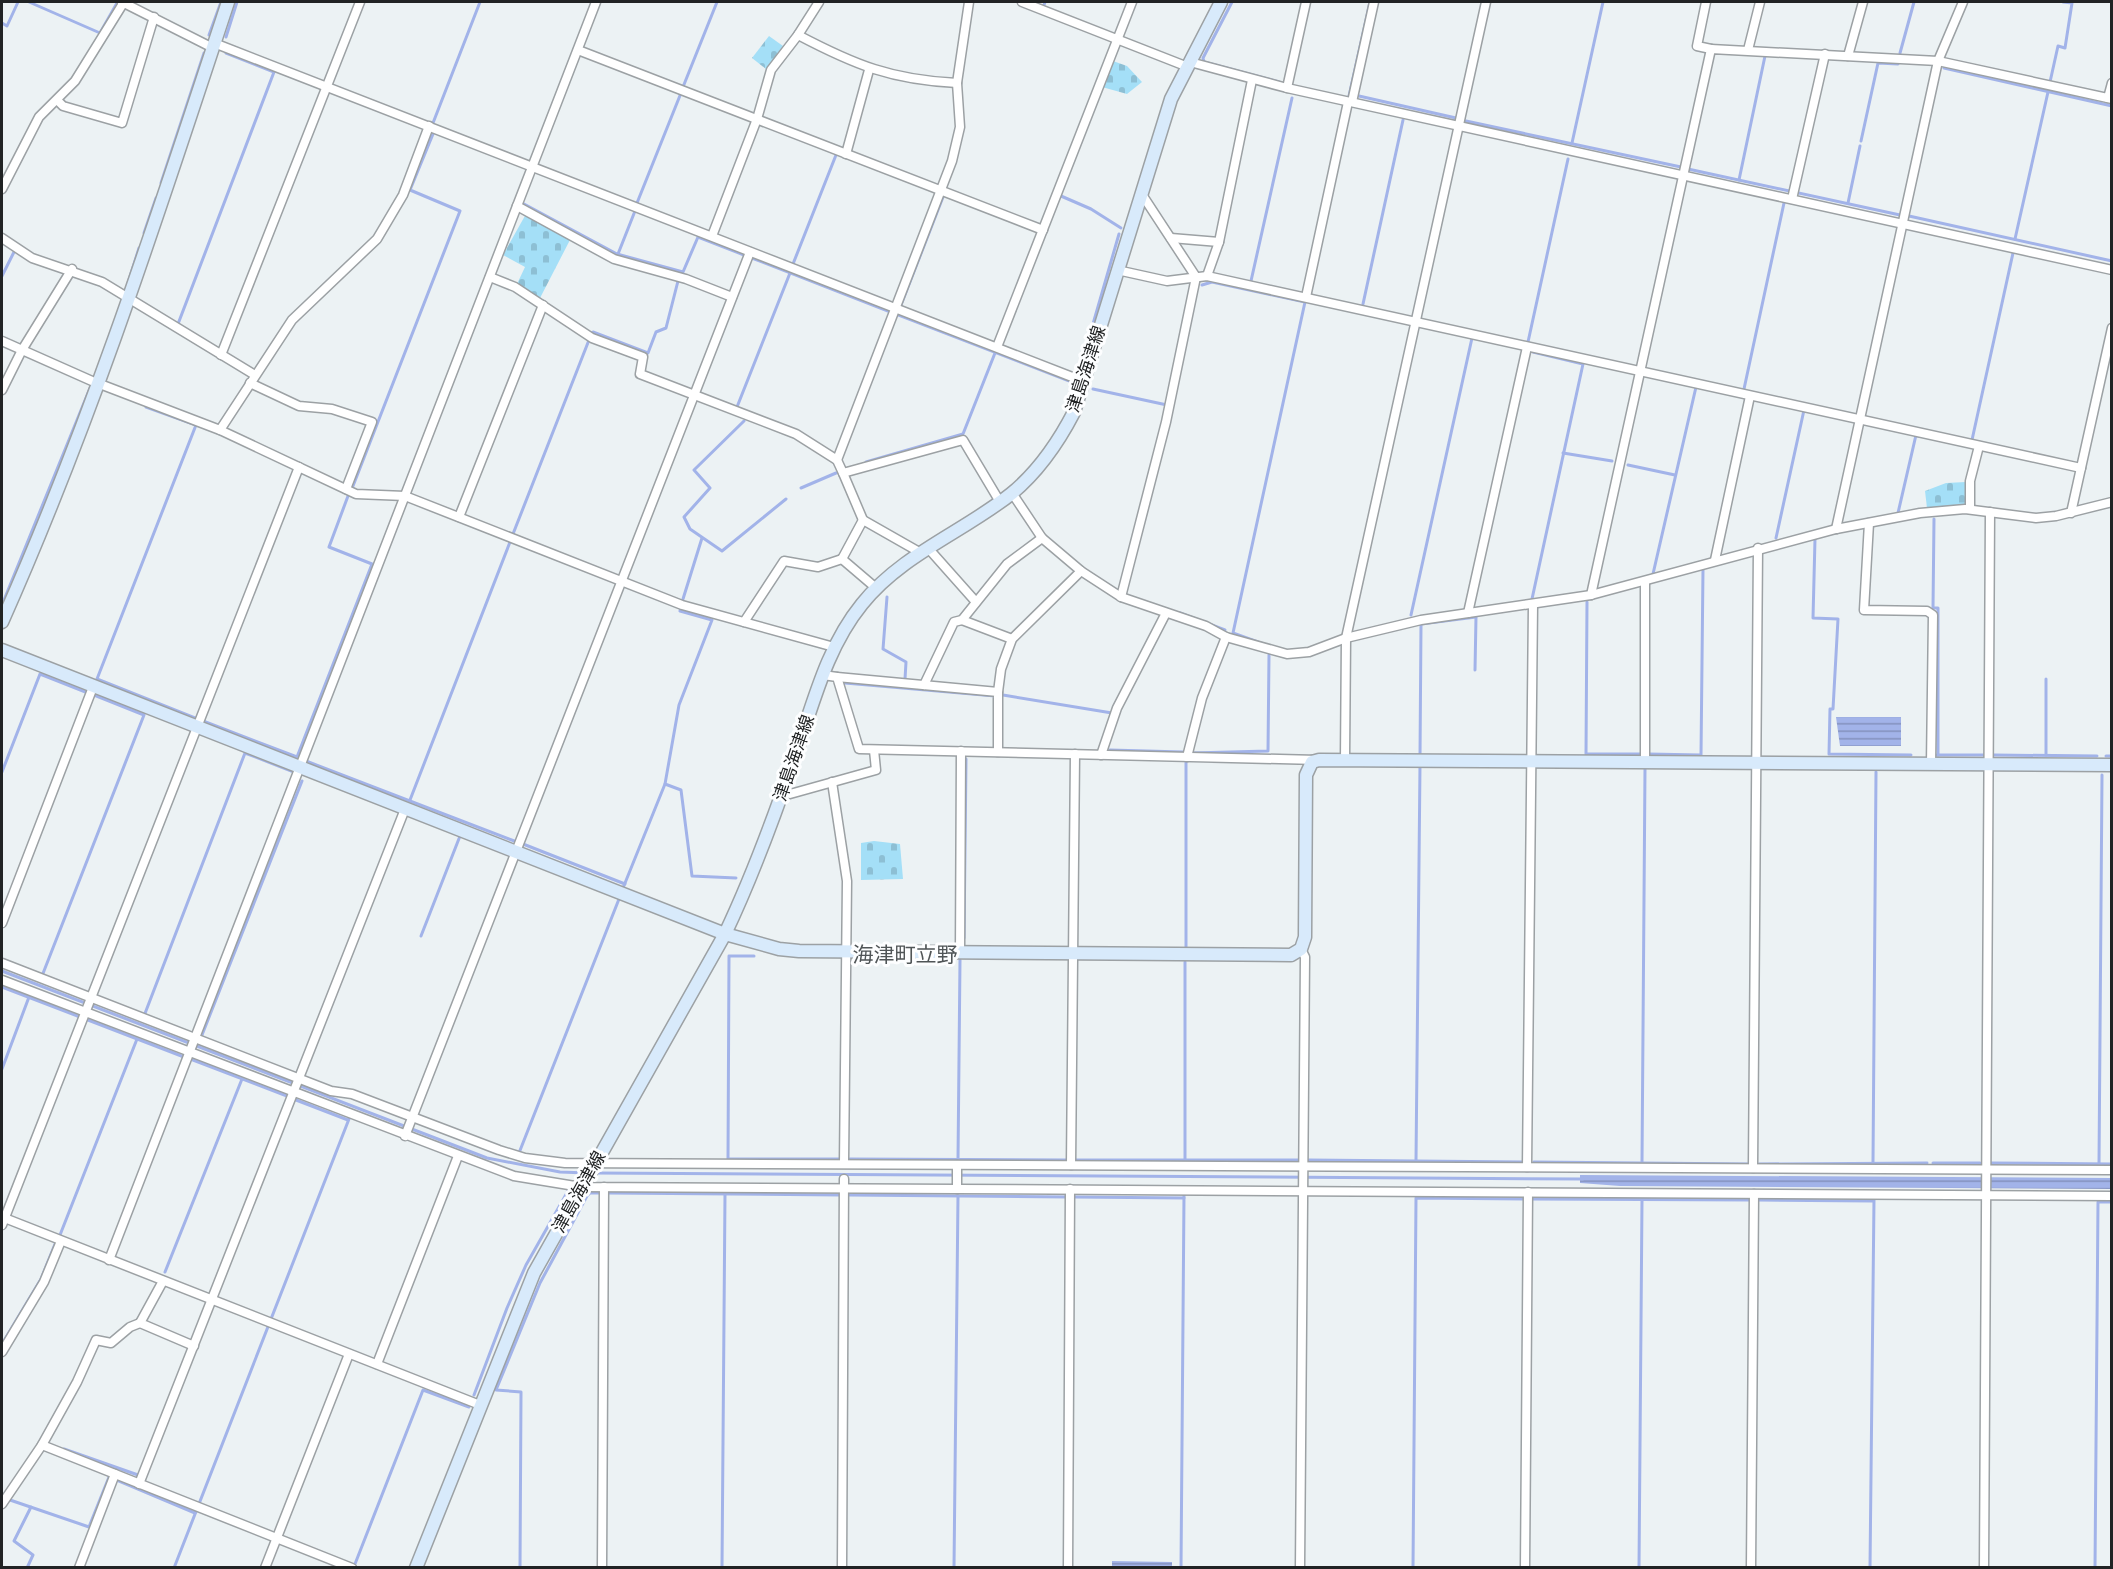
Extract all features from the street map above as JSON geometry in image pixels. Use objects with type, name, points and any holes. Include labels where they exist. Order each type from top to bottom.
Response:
[{"type":"street","points":[[2,189],[39,117],[58,101],[75,81],[123,2],[214,45],[533,166],[1085,382]]},
{"type":"street","points":[[2,622],[99,384],[228,2]]},
{"type":"street","points":[[221,355],[360,2]]},
{"type":"street","points":[[109,1260],[597,2]]},
{"type":"street","points":[[712,236],[757,119],[771,70],[798,35],[819,2]]},
{"type":"street","points":[[837,460],[893,307],[952,161],[960,127],[957,83],[969,2]]},
{"type":"street","points":[[1022,2],[1189,64],[1251,80],[2112,270]]},
{"type":"street","points":[[997,347],[1132,2]]},
{"type":"street","name":"津島海津線","points":[[416,1568],[534,1273],[580,1187],[725,934],[747,889],[834,647],[856,611],[876,588],[925,551],[1012,493],[1049,455],[1074,412],[1171,99],[1221,2]]},
{"type":"street","points":[[1287,88],[1306,2]]},
{"type":"street","points":[[1306,297],[1374,2]]},
{"type":"street","points":[[1345,759],[1346,638],[1486,2]]},
{"type":"street","points":[[1706,2],[1697,46],[1711,49],[1938,61],[2110,98],[2112,83]]},
{"type":"street","points":[[1748,50],[1760,2]]},
{"type":"street","points":[[1848,56],[1863,2]]},
{"type":"street","points":[[1836,529],[1858,419],[1938,61],[1963,2]]},
{"type":"street","points":[[58,101],[63,106],[122,123],[153,17]]},
{"type":"street","points":[[798,35],[869,70],[931,82],[957,83]]},
{"type":"street","points":[[1591,595],[1711,49]]},
{"type":"street","points":[[578,50],[1043,230]]},
{"type":"street","points":[[1792,198],[1825,54]]},
{"type":"street","points":[[846,154],[869,70]]},
{"type":"street","points":[[1207,276],[1219,242],[1251,80]]},
{"type":"street","points":[[220,430],[292,320],[376,239],[403,195],[429,126]]},
{"type":"street","points":[[1121,597],[1166,422],[1196,277],[1141,193]]},
{"type":"street","points":[[517,206],[614,259],[686,279],[732,297]]},
{"type":"street","points":[[2,238],[32,258],[72,269],[130,297],[255,375]]},
{"type":"street","points":[[1171,238],[1219,242]]},
{"type":"street","points":[[406,1134],[750,252]]},
{"type":"street","points":[[2,390],[22,350],[72,269]]},
{"type":"street","points":[[1117,270],[1167,281],[1207,276],[1416,320],[1640,373],[2081,468]]},
{"type":"street","points":[[490,277],[515,287],[592,338],[643,357],[640,374],[796,434],[837,460],[863,519],[925,551],[976,602]]},
{"type":"street","points":[[459,517],[543,305]]},
{"type":"street","points":[[2071,513],[2112,328]]},
{"type":"street","points":[[2,340],[99,384],[220,430],[356,494],[405,496],[682,604],[834,647]]},
{"type":"street","points":[[1468,614],[1527,346]]},
{"type":"street","points":[[250,383],[299,406],[332,409],[372,422],[346,489]]},
{"type":"street","points":[[1715,560],[1750,396]]},
{"type":"street","points":[[843,473],[963,440],[1000,502]]},
{"type":"street","points":[[1970,509],[1970,481],[1979,446]]},
{"type":"street","points":[[299,467],[2,1220],[480,1405]]},
{"type":"street","points":[[1012,493],[1042,538],[1081,571],[1121,597],[1206,626],[1227,637],[1287,654],[1309,652],[1346,638],[1421,620],[1591,595],[1645,582],[1758,548],[1836,529],[1920,513],[1970,509],[2036,518],[2071,513],[2112,502]]},
{"type":"street","points":[[1984,1568],[1990,512]]},
{"type":"street","points":[[744,622],[784,561],[818,567],[842,559],[863,519]]},
{"type":"street","points":[[1869,523],[1864,610],[1927,611],[1933,615],[1931,764]]},
{"type":"street","points":[[962,620],[1007,564],[1042,538]]},
{"type":"street","points":[[1753,1168],[1758,548]]},
{"type":"street","points":[[842,559],[876,588]]},
{"type":"street","points":[[998,752],[998,692],[1001,669],[1011,639],[1081,571]]},
{"type":"street","points":[[1645,582],[1645,762]]},
{"type":"street","points":[[1527,1167],[1533,605]]},
{"type":"street","points":[[1101,755],[1118,708],[1166,613]]},
{"type":"street","points":[[924,685],[954,622],[962,620],[1011,639]]},
{"type":"street","points":[[1187,758],[1202,698],[1227,637]]},
{"type":"street","points":[[2,650],[725,934],[779,949],[846,952],[1291,955],[1301,949],[1305,937],[1306,775],[1312,762],[1319,760]]},
{"type":"street","points":[[823,675],[998,692]]},
{"type":"street","points":[[837,677],[859,749],[1319,760],[2112,765]]},
{"type":"street","points":[[2,923],[93,687]]},
{"type":"street","points":[[783,792],[790,794],[876,770],[874,750]]},
{"type":"street","points":[[960,953],[961,751]]},
{"type":"street","points":[[1071,1165],[1075,754]]},
{"type":"street","points":[[832,782],[847,881],[844,1163]]},
{"type":"street","points":[[139,1484],[405,809]]},
{"type":"street","points":[[1300,1568],[1305,957],[1301,949]]},
{"type":"street","points":[[2,963],[190,1051],[458,1156],[514,1176],[580,1187],[844,1184],[1070,1189],[1302,1188],[1754,1194],[1985,1192],[2112,1196]]},
{"type":"street","points":[[2,980],[194,1039],[299,1080],[332,1091],[352,1094],[525,1158],[593,1165],[844,1163],[1302,1168],[2112,1170]]},
{"type":"street","points":[[377,1364],[458,1156]]},
{"type":"street","points":[[957,1166],[957,1185]]},
{"type":"street","points":[[842,1568],[844,1184]]},
{"type":"street","points":[[602,1568],[604,1187]]},
{"type":"street","points":[[1068,1568],[1070,1189]]},
{"type":"street","points":[[1525,1568],[1528,1192]]},
{"type":"street","points":[[1751,1568],[1754,1194]]},
{"type":"street","points":[[2,1352],[44,1282],[61,1241]]},
{"type":"street","points":[[2,1504],[42,1445],[77,1382],[96,1340],[111,1343],[130,1327],[140,1323],[164,1281]]},
{"type":"street","points":[[140,1323],[194,1346]]},
{"type":"street","points":[[265,1568],[348,1354]]},
{"type":"street","points":[[42,1445],[352,1568]]},
{"type":"street","points":[[79,1568],[115,1474]]},
{"type":"green space","points":[[769,36],[783,46],[766,69],[752,58]]},
{"type":"green space","points":[[1113,61],[1127,66],[1142,82],[1127,94],[1102,87]]},
{"type":"green space","points":[[526,214],[571,238],[539,300],[517,284],[525,267],[503,255]]},
{"type":"green space","points":[[1966,482],[1967,504],[1927,508],[1925,491],[1946,483]]},
{"type":"green space","points":[[874,841],[900,844],[903,879],[861,880],[861,843]]},
{"type":"shaded area","points":[[1836,717],[1901,717],[1901,746],[1840,746]]},
{"type":"shaded area","points":[[1580,1175],[2111,1178],[2112,1189],[1620,1186],[1580,1183]]},
{"type":"shaded area","points":[[1112,1561],[1172,1562],[1172,1567],[1112,1567]]},
{"type":"waterway","points":[[2,23],[7,26],[18,2]]},
{"type":"waterway","points":[[29,2],[100,33],[117,3]]},
{"type":"waterway","points":[[209,35],[221,2]]},
{"type":"waterway","points":[[226,37],[237,2]]},
{"type":"waterway","points":[[433,123],[480,2]]},
{"type":"waterway","points":[[683,87],[717,2]]},
{"type":"waterway","points":[[1232,2],[1203,58],[1204,62],[1279,82]]},
{"type":"waterway","points":[[1349,96],[1370,2]]},
{"type":"waterway","points":[[1572,143],[1603,2]]},
{"type":"waterway","points":[[1900,53],[1914,2]]},
{"type":"waterway","points":[[2050,82],[2058,46],[2065,48],[2072,3],[2063,2]]},
{"type":"waterway","points":[[161,183],[204,53]]},
{"type":"waterway","points":[[178,324],[274,72],[226,53]]},
{"type":"waterway","points":[[1739,180],[1765,56]]},
{"type":"waterway","points":[[1861,141],[1878,63],[1898,64]]},
{"type":"waterway","points":[[1944,68],[2112,106]]},
{"type":"waterway","points":[[2015,239],[2048,92]]},
{"type":"waterway","points":[[637,203],[681,93]]},
{"type":"waterway","points":[[1359,96],[1456,118]]},
{"type":"waterway","points":[[1251,281],[1292,98]]},
{"type":"waterway","points":[[1363,304],[1403,120]]},
{"type":"waterway","points":[[1466,121],[1681,167]]},
{"type":"waterway","points":[[353,486],[460,211],[410,190],[433,134]]},
{"type":"waterway","points":[[1848,203],[1860,146]]},
{"type":"waterway","points":[[793,264],[836,155]]},
{"type":"waterway","points":[[1528,342],[1568,159]]},
{"type":"waterway","points":[[1688,169],[1900,215]]},
{"type":"waterway","points":[[1061,196],[1091,209],[1121,228]]},
{"type":"waterway","points":[[901,305],[943,197]]},
{"type":"waterway","points":[[144,233],[156,198]]},
{"type":"waterway","points":[[1744,389],[1784,203]]},
{"type":"waterway","points":[[524,204],[617,254],[683,272],[698,237],[744,255]]},
{"type":"waterway","points":[[618,254],[635,211]]},
{"type":"waterway","points":[[1909,216],[2112,261]]},
{"type":"waterway","points":[[1093,324],[1119,234]]},
{"type":"waterway","points":[[128,283],[139,248]]},
{"type":"waterway","points":[[2,276],[14,252]]},
{"type":"waterway","points":[[1972,440],[2013,253]]},
{"type":"waterway","points":[[752,258],[888,311]]},
{"type":"waterway","points":[[737,407],[790,273]]},
{"type":"waterway","points":[[591,334],[593,332],[648,353],[656,332],[666,328],[678,281]]},
{"type":"waterway","points":[[1202,285],[1212,282],[1305,302],[1233,633],[1269,646]]},
{"type":"waterway","points":[[896,314],[1072,382]]},
{"type":"waterway","points":[[1411,615],[1472,338]]},
{"type":"waterway","points":[[513,534],[589,340]]},
{"type":"waterway","points":[[1078,374],[1088,341]]},
{"type":"waterway","points":[[1532,599],[1583,364],[1533,352]]},
{"type":"waterway","points":[[866,462],[963,434],[995,353]]},
{"type":"waterway","points":[[1653,574],[1696,387]]},
{"type":"waterway","points":[[2,605],[90,388]]},
{"type":"waterway","points":[[1093,389],[1167,405]]},
{"type":"waterway","points":[[146,407],[196,425],[97,679],[195,718]]},
{"type":"waterway","points":[[1776,538],[1804,410],[1801,410]]},
{"type":"waterway","points":[[744,421],[694,470],[710,488],[684,517],[690,529],[722,551],[786,499]]},
{"type":"waterway","points":[[1898,513],[1916,435],[1918,436]]},
{"type":"waterway","points":[[1563,453],[1612,461]]},
{"type":"waterway","points":[[1628,465],[1675,475]]},
{"type":"waterway","points":[[801,488],[836,473]]},
{"type":"waterway","points":[[203,721],[297,757],[372,564],[329,547],[348,496]]},
{"type":"waterway","points":[[1934,519],[1933,608],[1938,608],[1938,755]]},
{"type":"waterway","points":[[683,599],[702,538]]},
{"type":"waterway","points":[[1815,539],[1813,618],[1838,619],[1833,709],[1830,709],[1829,754],[1911,755]]},
{"type":"waterway","points":[[410,800],[510,542]]},
{"type":"waterway","points":[[1648,754],[1701,755],[1703,569]]},
{"type":"waterway","points":[[887,597],[883,649],[906,662],[905,679]]},
{"type":"waterway","points":[[1587,602],[1586,754],[1641,754]]},
{"type":"waterway","points":[[623,888],[665,784],[679,705],[712,620],[680,611],[681,608]]},
{"type":"waterway","points":[[1180,613],[1225,630]]},
{"type":"waterway","points":[[1420,756],[1421,624],[1476,617],[1475,670]]},
{"type":"waterway","points":[[1192,753],[1268,751],[1269,655]]},
{"type":"waterway","points":[[2,772],[40,674],[88,693]]},
{"type":"waterway","points":[[2046,679],[2046,755]]},
{"type":"waterway","points":[[845,683],[995,696]]},
{"type":"waterway","points":[[42,976],[144,715],[94,695]]},
{"type":"waterway","points":[[1003,695],[1112,713]]},
{"type":"waterway","points":[[1110,750],[1183,752]]},
{"type":"waterway","points":[[144,1016],[245,753],[294,772]]},
{"type":"waterway","points":[[1937,755],[1984,755]]},
{"type":"waterway","points":[[1994,755],[2097,756]]},
{"type":"waterway","points":[[2106,756],[2112,756]]},
{"type":"waterway","points":[[964,938],[966,759]]},
{"type":"waterway","points":[[306,761],[517,842]]},
{"type":"waterway","points":[[1186,762],[1186,949]]},
{"type":"waterway","points":[[1416,1161],[1420,765]]},
{"type":"waterway","points":[[1642,1163],[1645,768]]},
{"type":"waterway","points":[[1873,1162],[1876,772]]},
{"type":"waterway","points":[[2099,1164],[2102,775]]},
{"type":"waterway","points":[[202,1035],[302,781]]},
{"type":"waterway","points":[[665,784],[681,790],[692,876],[736,878]]},
{"type":"waterway","points":[[421,936],[460,836]]},
{"type":"waterway","points":[[523,844],[625,884]]},
{"type":"waterway","points":[[519,1153],[619,899]]},
{"type":"waterway","points":[[754,956],[729,956],[728,1159],[840,1159]]},
{"type":"waterway","points":[[958,1159],[960,960]]},
{"type":"waterway","points":[[1185,962],[1185,1160]]},
{"type":"waterway","points":[[2,971],[487,1158],[560,1172],[587,1173]]},
{"type":"waterway","points":[[2,987],[80,1017]]},
{"type":"waterway","points":[[2,1069],[29,997]]},
{"type":"waterway","points":[[88,1020],[184,1057]]},
{"type":"waterway","points":[[60,1235],[137,1039]]},
{"type":"waterway","points":[[193,1060],[287,1096]]},
{"type":"waterway","points":[[165,1272],[242,1079]]},
{"type":"waterway","points":[[296,1100],[348,1120]]},
{"type":"waterway","points":[[174,1568],[349,1119]]},
{"type":"waterway","points":[[850,1159],[1068,1160]]},
{"type":"waterway","points":[[1076,1160],[1298,1160]]},
{"type":"waterway","points":[[1309,1160],[1523,1162]]},
{"type":"waterway","points":[[1534,1162],[1749,1164]]},
{"type":"waterway","points":[[1759,1164],[1927,1163]]},
{"type":"waterway","points":[[1933,1163],[1980,1163]]},
{"type":"waterway","points":[[1991,1163],[2112,1164]]},
{"type":"waterway","points":[[594,1173],[1583,1179]]},
{"type":"waterway","points":[[474,1395],[526,1265],[568,1191]]},
{"type":"waterway","points":[[520,1568],[521,1392],[496,1390],[540,1283],[587,1196],[590,1193],[600,1193]]},
{"type":"waterway","points":[[608,1193],[840,1195]]},
{"type":"waterway","points":[[722,1568],[725,1194]]},
{"type":"waterway","points":[[849,1195],[1067,1197]]},
{"type":"waterway","points":[[1181,1568],[1184,1195]]},
{"type":"waterway","points":[[954,1568],[958,1196]]},
{"type":"waterway","points":[[1075,1197],[1184,1198]]},
{"type":"waterway","points":[[1413,1568],[1416,1198],[1525,1199]]},
{"type":"waterway","points":[[1532,1199],[1750,1200]]},
{"type":"waterway","points":[[1870,1568],[1874,1199]]},
{"type":"waterway","points":[[1639,1568],[1642,1200]]},
{"type":"waterway","points":[[1758,1200],[1873,1201]]},
{"type":"waterway","points":[[2095,1568],[2098,1202],[2112,1202]]},
{"type":"waterway","points":[[2,1344],[41,1279],[55,1244]]},
{"type":"waterway","points":[[355,1564],[423,1390],[469,1407]]},
{"type":"waterway","points":[[64,1449],[138,1475]]},
{"type":"waterway","points":[[10,1500],[89,1527],[109,1477]]},
{"type":"waterway","points":[[119,1481],[195,1513]]},
{"type":"waterway","points":[[27,1568],[33,1555],[14,1541],[31,1507]]},
{"type":"district","name":"海津町立野","points":[[905,955]]}]
